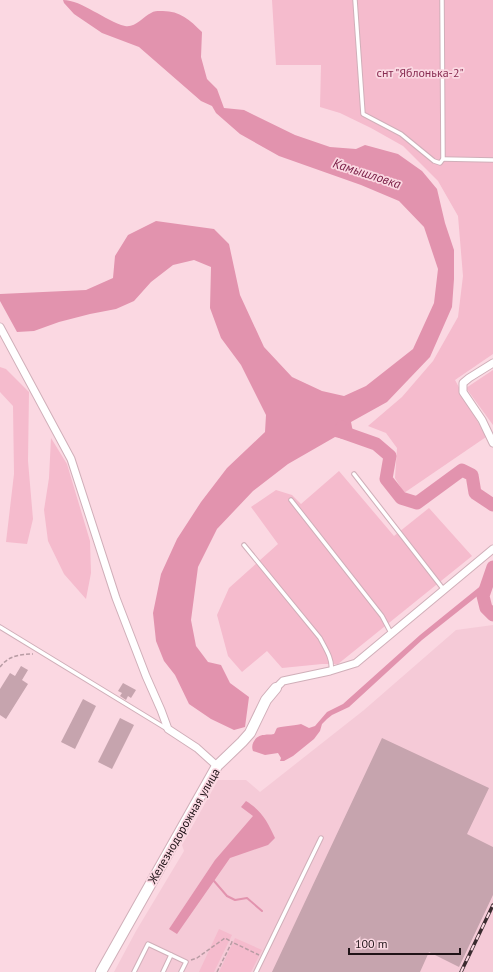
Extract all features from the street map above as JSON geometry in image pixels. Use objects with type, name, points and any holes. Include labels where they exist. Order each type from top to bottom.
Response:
[{"type":"street","points":[[0,327],[71,459],[116,598],[168,729],[197,748],[217,766]]},
{"type":"street","points":[[493,363],[463,383],[463,392],[482,420],[493,443]]},
{"type":"street","points":[[276,688],[283,681],[330,671],[356,662],[493,549]]},
{"type":"street","name":"Железнодорожная улица","points":[[102,972],[217,766],[250,733],[266,700],[276,688]]},
{"type":"lane","points":[[355,0],[363,114],[401,134],[434,161],[440,163],[443,158],[442,0]]},
{"type":"lane","points":[[443,158],[493,160]]},
{"type":"lane","points":[[354,474],[444,590]]},
{"type":"lane","points":[[291,500],[382,616],[391,633]]},
{"type":"lane","points":[[244,545],[320,638],[328,653],[332,666],[330,671]]},
{"type":"lane","points":[[0,627],[168,729]]},
{"type":"lane","points":[[256,972],[320,838]]},
{"type":"lane","points":[[134,972],[148,944],[186,962],[181,972]]},
{"type":"lane","points":[[163,972],[171,955]]},
{"type":"path","points":[[0,667],[4,661],[14,656],[43,654]]},
{"type":"path","points":[[186,962],[197,958],[225,938],[264,957]]},
{"type":"path","points":[[217,972],[232,942]]},
{"type":"shaded area","points":[[493,625],[493,972],[114,972],[136,931],[184,851],[182,845],[218,780],[246,780],[260,792],[364,710],[456,630]]},
{"type":"green space","name":"снт \"Яблонька-2\"","points":[[272,0],[493,0],[493,354],[455,380],[486,437],[404,493],[395,478],[397,448],[386,433],[368,426],[402,397],[433,361],[458,317],[463,276],[458,216],[438,181],[403,146],[340,113],[320,107],[321,65],[276,65]]},
{"type":"green space","points":[[0,367],[6,369],[29,392],[28,461],[33,519],[27,544],[6,542],[14,474],[13,406],[0,392]]},
{"type":"green space","points":[[493,370],[493,425],[466,388]]},
{"type":"green space","points":[[51,438],[67,464],[90,541],[91,573],[86,599],[64,574],[48,541],[44,510],[49,478]]},
{"type":"green space","points":[[339,471],[394,536],[429,508],[472,556],[338,664],[282,668],[267,651],[242,672],[228,656],[217,615],[229,588],[278,544],[251,507],[276,490],[292,495],[301,504]]},
{"type":"green space","points":[[219,929],[232,935],[214,972],[199,972]]},
{"type":"green space","points":[[235,938],[262,950],[251,972],[219,972]]},
{"type":"water","points":[[63,0],[78,3],[110,20],[125,26],[136,24],[152,12],[156,11],[173,12],[183,16],[202,32],[201,57],[207,79],[217,89],[224,108],[244,110],[295,135],[330,147],[356,149],[365,145],[398,154],[422,171],[437,189],[445,223],[454,250],[452,307],[430,357],[387,402],[351,422],[354,437],[352,441],[335,437],[288,464],[253,491],[217,529],[198,567],[191,620],[196,646],[208,662],[221,665],[230,683],[249,697],[245,727],[234,730],[211,719],[189,704],[175,675],[164,661],[156,641],[153,613],[161,574],[177,539],[201,502],[227,468],[265,432],[266,415],[241,365],[221,338],[210,308],[211,267],[194,260],[173,265],[151,282],[134,301],[116,309],[59,322],[34,331],[17,332],[0,301],[0,294],[86,290],[113,278],[115,256],[128,235],[156,221],[214,229],[229,244],[240,295],[264,347],[292,377],[322,391],[344,396],[366,386],[413,349],[434,303],[438,269],[424,227],[399,201],[361,185],[279,156],[240,134],[216,113],[212,106],[201,101],[139,47],[102,33],[74,14]]},
{"type":"water","points":[[491,580],[490,586],[422,640],[349,707],[327,719],[322,724],[320,731],[314,739],[293,756],[284,761],[280,761],[281,758],[278,753],[265,755],[253,751],[252,746],[256,738],[261,735],[274,734],[277,728],[301,724],[309,728],[315,726],[327,712],[343,704],[420,635],[483,584]]},
{"type":"water","points":[[246,801],[264,817],[275,838],[268,845],[230,858],[177,934],[169,929],[215,860],[253,816],[241,807]]},
{"type":"building","points":[[21,666],[28,670],[22,680],[28,684],[6,719],[0,715],[0,689],[10,673],[15,676]]},
{"type":"building","points":[[123,683],[136,690],[131,698],[128,696],[126,700],[120,696],[122,693],[118,691]]},
{"type":"building","points":[[83,699],[96,706],[75,749],[61,742]]},
{"type":"building","points":[[120,718],[134,725],[112,769],[98,762]]},
{"type":"building","points":[[382,738],[489,788],[467,834],[493,847],[493,895],[459,967],[429,952],[420,972],[272,972]]},
{"type":"waterway","name":"Камышловка","points":[[342,427],[342,432],[376,444],[390,456],[386,479],[401,498],[417,503],[462,470],[472,475],[475,493],[493,505]]},
{"type":"waterway","name":"Камышловка","points":[[493,567],[483,596],[486,608],[493,615]]},
{"type":"waterway","points":[[214,881],[227,896],[235,900],[247,898],[262,911]]},
{"type":"railway","points":[[461,972],[493,905]]}]
